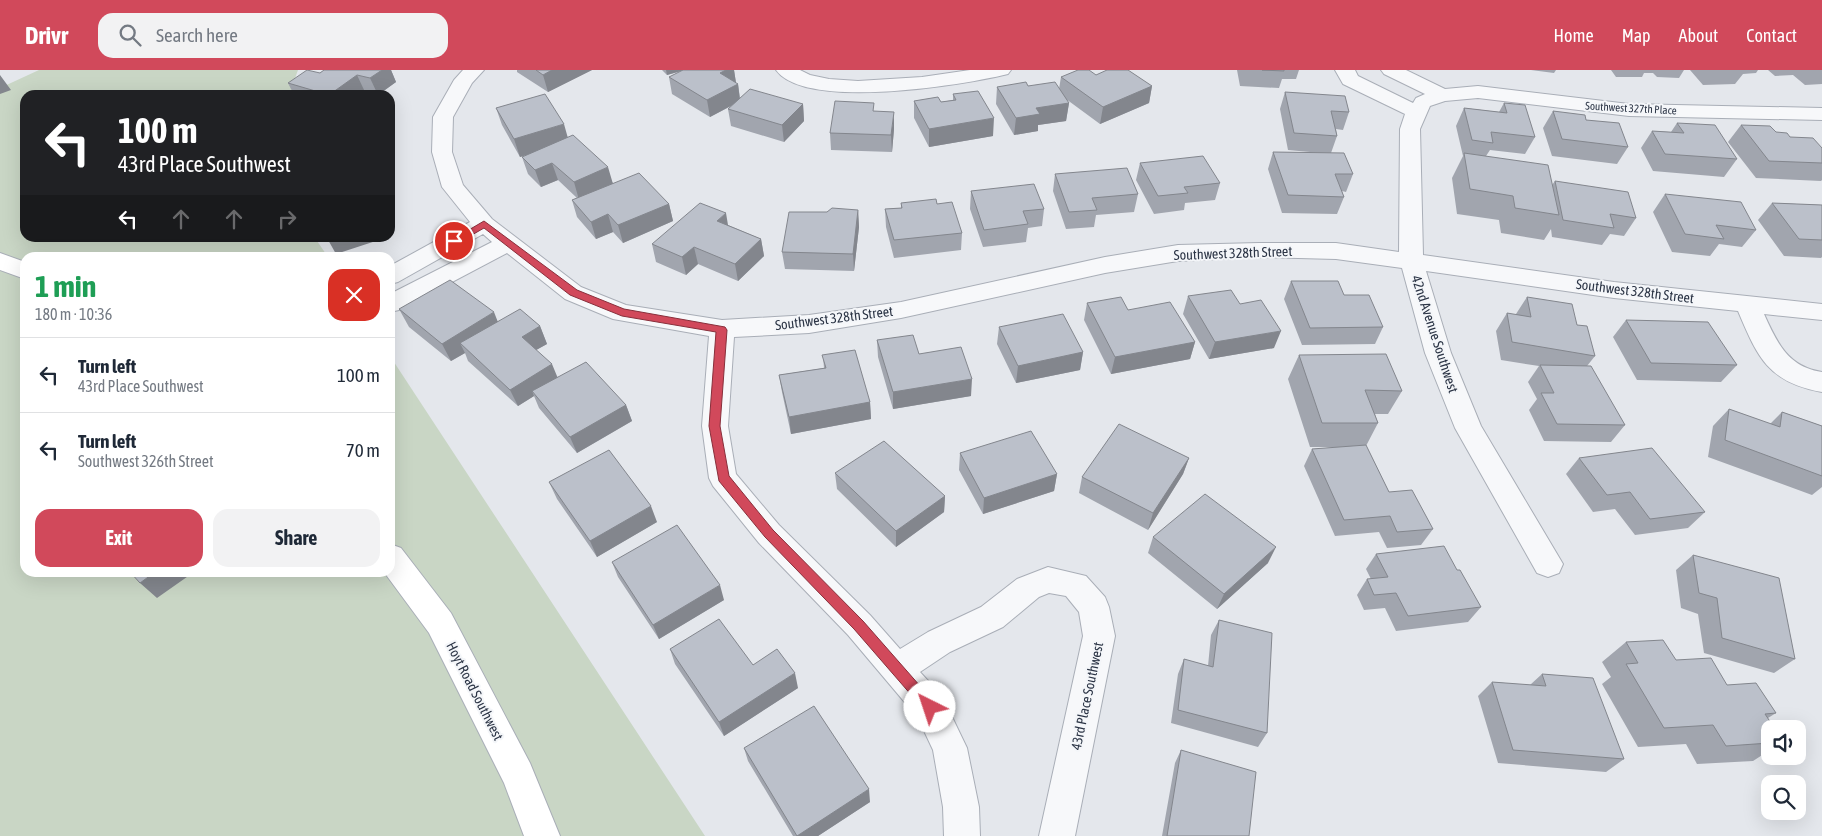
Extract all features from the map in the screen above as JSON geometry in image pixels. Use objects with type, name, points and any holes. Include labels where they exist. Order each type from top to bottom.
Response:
[{"type":"main road","points":[[0,261],[20,269]]},
{"type":"main road","name":"Hoyt Road Southwest","points":[[395,564],[440,623],[518,775],[542,836]]},
{"type":"street","points":[[474,70],[464,80],[443,117],[442,152],[452,187],[484,224],[573,293],[622,312],[722,330],[715,426],[723,478],[769,534],[859,625],[930,707],[950,748],[961,807],[962,836]]},
{"type":"street","points":[[786,70],[790,74],[822,84],[866,87],[923,83],[1001,70]]},
{"type":"street","points":[[1345,70],[1350,80],[1427,103]]},
{"type":"street","points":[[1391,70],[1427,103]]},
{"type":"street","name":"Southwest 327th Place","points":[[1427,103],[1478,92],[1629,110],[1822,114]]},
{"type":"street","name":"42nd Avenue Southwest","points":[[1427,103],[1410,129],[1411,260],[1438,352],[1468,428],[1548,564]]},
{"type":"street","points":[[395,273],[484,224]]},
{"type":"street","points":[[395,301],[508,243]]},
{"type":"street","name":"Southwest 328th Street","points":[[722,330],[809,324],[901,310],[1105,265],[1178,253],[1259,250],[1336,251],[1411,260],[1614,290],[1822,312]]},
{"type":"street","points":[[1747,304],[1769,353],[1776,362],[1802,377],[1822,382]]},
{"type":"street","name":"43rd Place Southwest","points":[[897,669],[939,642],[992,617],[1028,588],[1048,580],[1075,585],[1094,607],[1099,636],[1057,836]]},
{"type":"green space","points":[[39,70],[298,70],[291,90],[20,90],[20,242],[318,242],[325,252],[20,252],[20,577],[395,577],[395,364],[705,836],[0,836],[0,88]]},
{"type":"building","points":[[307,70],[320,73],[324,70],[382,70],[370,78],[357,75],[336,90],[312,90],[288,83]]},
{"type":"building","points":[[536,70],[552,70],[543,75]]},
{"type":"building","points":[[683,70],[726,70],[720,73],[738,84],[707,100],[669,77]]},
{"type":"building","points":[[1078,70],[1089,70],[1096,75],[1107,70],[1128,70],[1152,86],[1103,107],[1061,77]]},
{"type":"building","points":[[1026,82],[1028,86],[1055,82],[1069,103],[1036,108],[1040,114],[1016,118],[997,87]]},
{"type":"building","points":[[750,89],[803,104],[782,125],[728,109]]},
{"type":"building","points":[[978,91],[994,118],[929,129],[914,101],[938,97],[941,102],[956,100],[953,94]]},
{"type":"building","points":[[1285,92],[1345,96],[1349,112],[1331,111],[1337,136],[1294,133]]},
{"type":"building","points":[[545,94],[564,124],[514,139],[496,108]]},
{"type":"building","points":[[835,101],[874,103],[873,111],[894,112],[891,135],[830,133]]},
{"type":"building","points":[[1504,103],[1525,105],[1535,137],[1491,132],[1493,143],[1472,140],[1464,108],[1507,113]]},
{"type":"building","points":[[1553,111],[1585,115],[1586,120],[1619,123],[1628,147],[1562,139]]},
{"type":"building","points":[[1677,123],[1715,125],[1737,159],[1665,154],[1652,131],[1684,133]]},
{"type":"building","points":[[1741,125],[1770,126],[1776,132],[1787,133],[1790,137],[1813,138],[1822,148],[1822,163],[1769,161]]},
{"type":"building","points":[[573,135],[608,167],[574,182],[552,163],[535,170],[522,157]]},
{"type":"building","points":[[1273,152],[1344,153],[1353,174],[1335,174],[1344,197],[1288,195]]},
{"type":"building","points":[[1464,153],[1548,165],[1559,215],[1515,208],[1513,196],[1470,189]]},
{"type":"building","points":[[1203,156],[1220,183],[1184,187],[1188,193],[1158,196],[1140,163]]},
{"type":"building","points":[[1127,168],[1138,194],[1092,198],[1097,210],[1069,212],[1055,174]]},
{"type":"building","points":[[639,173],[669,204],[618,225],[608,214],[591,222],[572,200]]},
{"type":"building","points":[[1555,181],[1628,192],[1636,218],[1610,214],[1614,228],[1563,220]]},
{"type":"building","points":[[1034,184],[1044,209],[1023,211],[1028,224],[984,230],[971,191]]},
{"type":"building","points":[[1665,194],[1741,202],[1756,230],[1716,225],[1724,239],[1685,234]]},
{"type":"building","points":[[936,199],[937,204],[952,202],[962,233],[894,240],[885,209],[902,208],[901,203]]},
{"type":"building","points":[[700,203],[726,213],[717,221],[761,239],[735,264],[694,247],[682,257],[652,244]]},
{"type":"building","points":[[1772,203],[1822,205],[1822,240],[1799,239]]},
{"type":"building","points":[[832,208],[858,210],[853,254],[782,252],[789,212],[827,212]]},
{"type":"building","points":[[450,280],[494,312],[442,344],[399,309]]},
{"type":"building","points":[[1291,281],[1338,281],[1344,295],[1369,295],[1383,327],[1310,328]]},
{"type":"building","points":[[1231,290],[1240,304],[1261,300],[1281,331],[1215,342],[1188,296]]},
{"type":"building","points":[[1121,297],[1128,310],[1170,302],[1195,342],[1115,357],[1087,303]]},
{"type":"building","points":[[1527,297],[1572,304],[1577,325],[1587,326],[1595,356],[1512,342],[1507,313],[1531,317]]},
{"type":"building","points":[[520,309],[540,326],[522,337],[552,364],[510,390],[460,343]]},
{"type":"building","points":[[1063,314],[1083,352],[1018,366],[999,327]]},
{"type":"building","points":[[1626,320],[1708,322],[1737,365],[1651,363]]},
{"type":"building","points":[[913,335],[919,354],[961,347],[972,379],[893,392],[877,340]]},
{"type":"building","points":[[855,350],[870,402],[789,417],[779,375],[826,368],[822,355]]},
{"type":"building","points":[[1386,354],[1402,391],[1365,390],[1378,423],[1322,423],[1299,355]]},
{"type":"building","points":[[586,362],[626,405],[570,437],[532,391]]},
{"type":"building","points":[[1540,365],[1591,366],[1625,425],[1557,424],[1541,393],[1554,393]]},
{"type":"building","points":[[1729,409],[1780,427],[1782,412],[1822,426],[1822,476],[1725,440]]},
{"type":"building","points":[[1119,424],[1189,458],[1153,513],[1082,477]]},
{"type":"building","points":[[1031,431],[1057,474],[984,498],[960,453]]},
{"type":"building","points":[[884,441],[945,496],[896,531],[835,473]]},
{"type":"building","points":[[1366,445],[1389,492],[1412,490],[1433,529],[1397,532],[1390,516],[1344,520],[1312,449]]},
{"type":"building","points":[[1652,448],[1705,512],[1650,519],[1630,492],[1607,495],[1579,458]]},
{"type":"building","points":[[609,450],[651,506],[590,541],[549,482]]},
{"type":"building","points":[[1205,494],[1276,547],[1224,594],[1153,537]]},
{"type":"building","points":[[677,525],[720,585],[653,625],[612,562]]},
{"type":"building","points":[[1444,546],[1481,607],[1408,616],[1396,593],[1374,595],[1367,579],[1388,577],[1376,554]]},
{"type":"building","points":[[1693,555],[1779,578],[1795,659],[1722,638],[1717,598],[1699,593]]},
{"type":"building","points":[[135,577],[148,577],[140,583]]},
{"type":"building","points":[[719,619],[753,665],[777,649],[795,673],[719,722],[670,649]]},
{"type":"building","points":[[1219,620],[1272,633],[1267,733],[1178,710],[1184,659],[1213,667]]},
{"type":"building","points":[[1663,640],[1676,660],[1711,658],[1727,685],[1756,683],[1776,713],[1765,714],[1769,720],[1761,720],[1761,744],[1726,746],[1713,725],[1664,728],[1626,664],[1638,663],[1626,642]]},
{"type":"building","points":[[1542,674],[1593,678],[1624,759],[1513,750],[1492,682],[1546,686]]},
{"type":"building","points":[[814,706],[869,789],[797,836],[744,748]]},
{"type":"building","points":[[1181,750],[1256,772],[1249,836],[1167,836]]},
{"type":"route","points":[[454,241],[484,224],[573,293],[622,312],[722,330],[715,426],[723,478],[769,534],[859,625],[930,707]]}]
